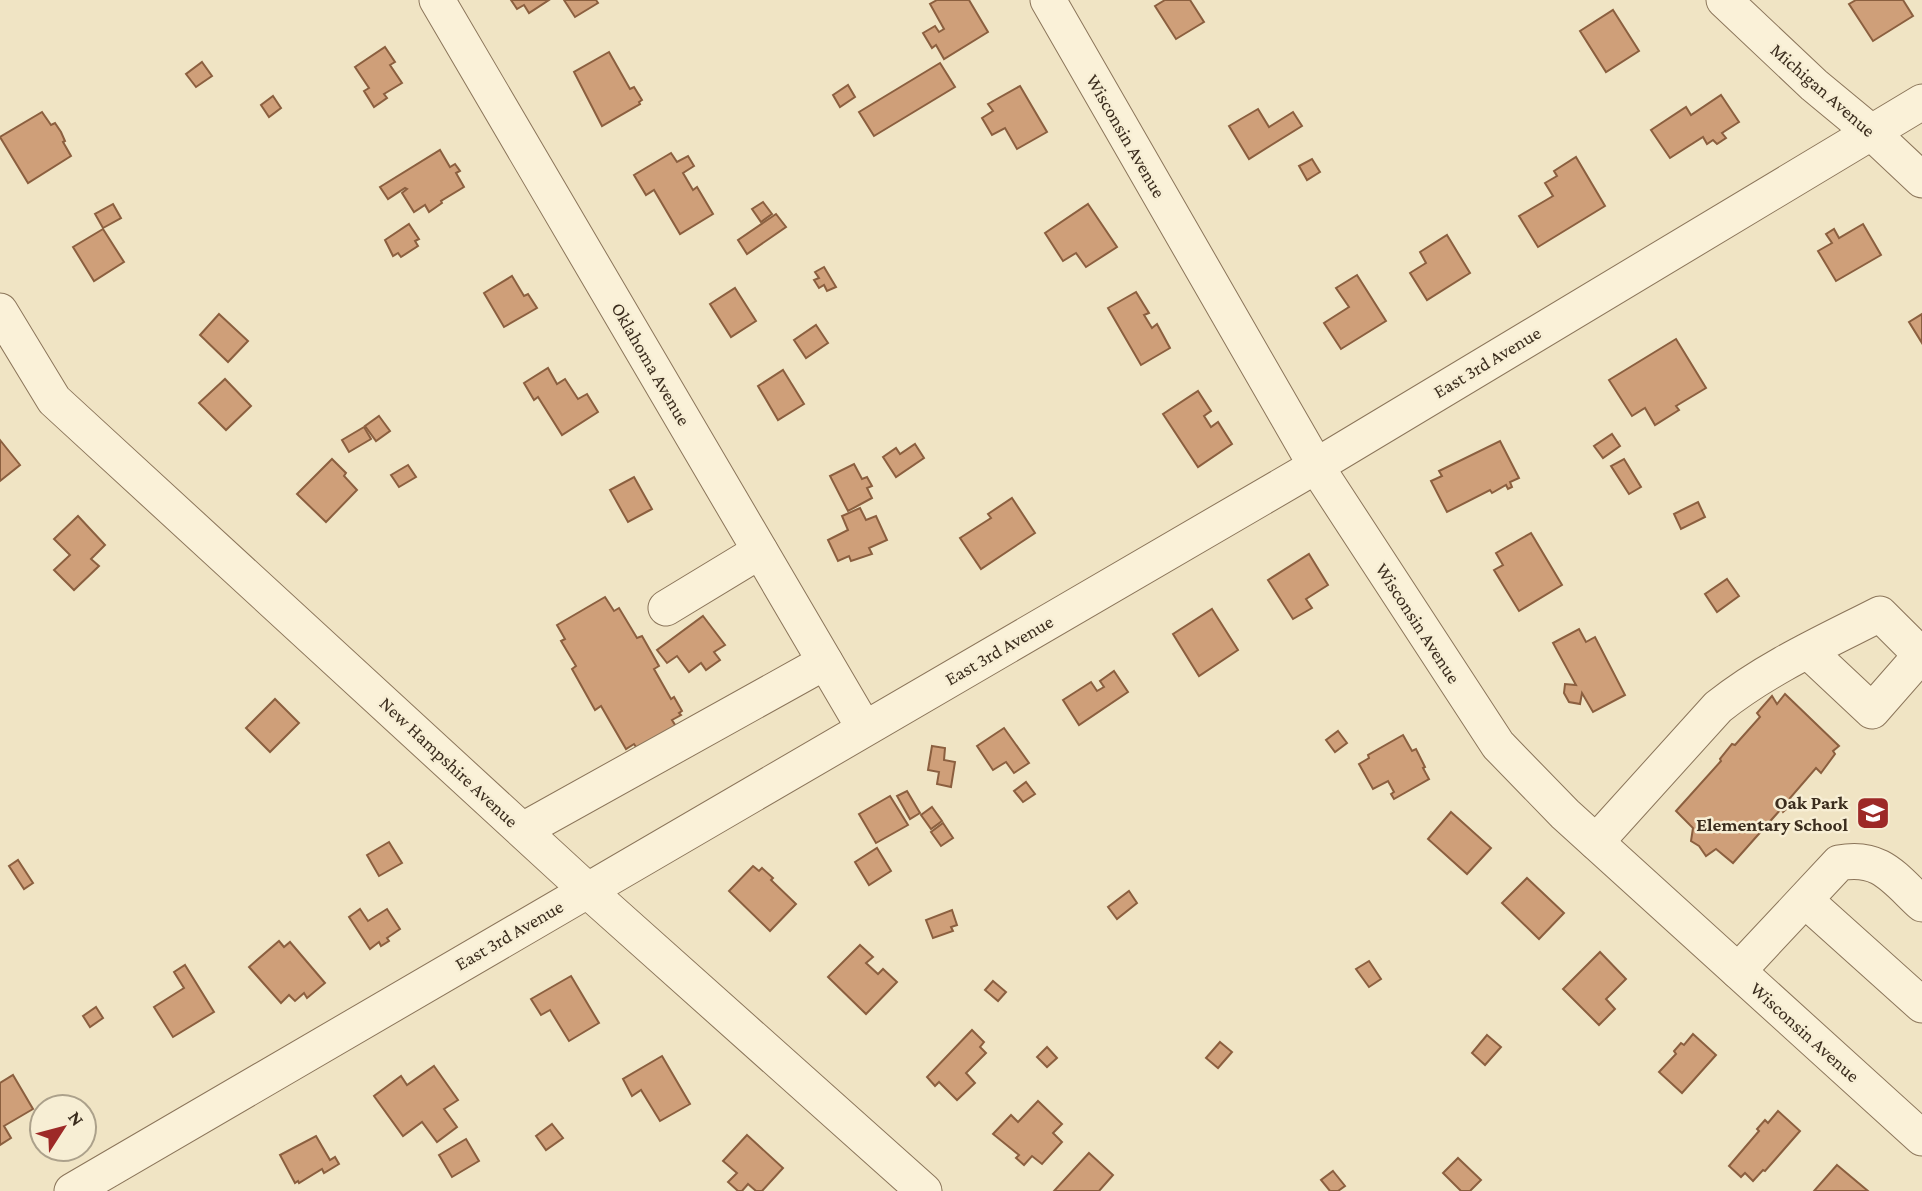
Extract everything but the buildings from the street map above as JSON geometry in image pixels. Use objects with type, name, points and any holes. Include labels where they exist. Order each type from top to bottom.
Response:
[{"type":"street","name":"Oklahoma Avenue","points":[[438,0],[864,728]]},
{"type":"street","name":"Wisconsin Avenue","points":[[1048,0],[1316,466],[1498,745],[1596,842],[1922,1138]]},
{"type":"street","name":"Michigan Avenue","points":[[1724,0],[1814,85],[1872,133],[1922,180]]},
{"type":"street","name":"East 3rd Avenue","points":[[72,1191],[1316,466],[1922,102]]},
{"type":"street","name":"New Hampshire Avenue","points":[[0,311],[54,400],[587,890],[924,1191]]},
{"type":"street","points":[[666,608],[760,551]]},
{"type":"street","points":[[1596,842],[1718,707],[1740,690],[1808,651]]},
{"type":"street","points":[[523,830],[825,662]]},
{"type":"street","points":[[1738,971],[1839,863],[1856,860],[1873,864],[1888,872],[1922,904]]},
{"type":"street","points":[[1805,900],[1922,1005]]},
{"type":"place","name":"Oak Park Elementary School","points":[[1873,813]]}]
